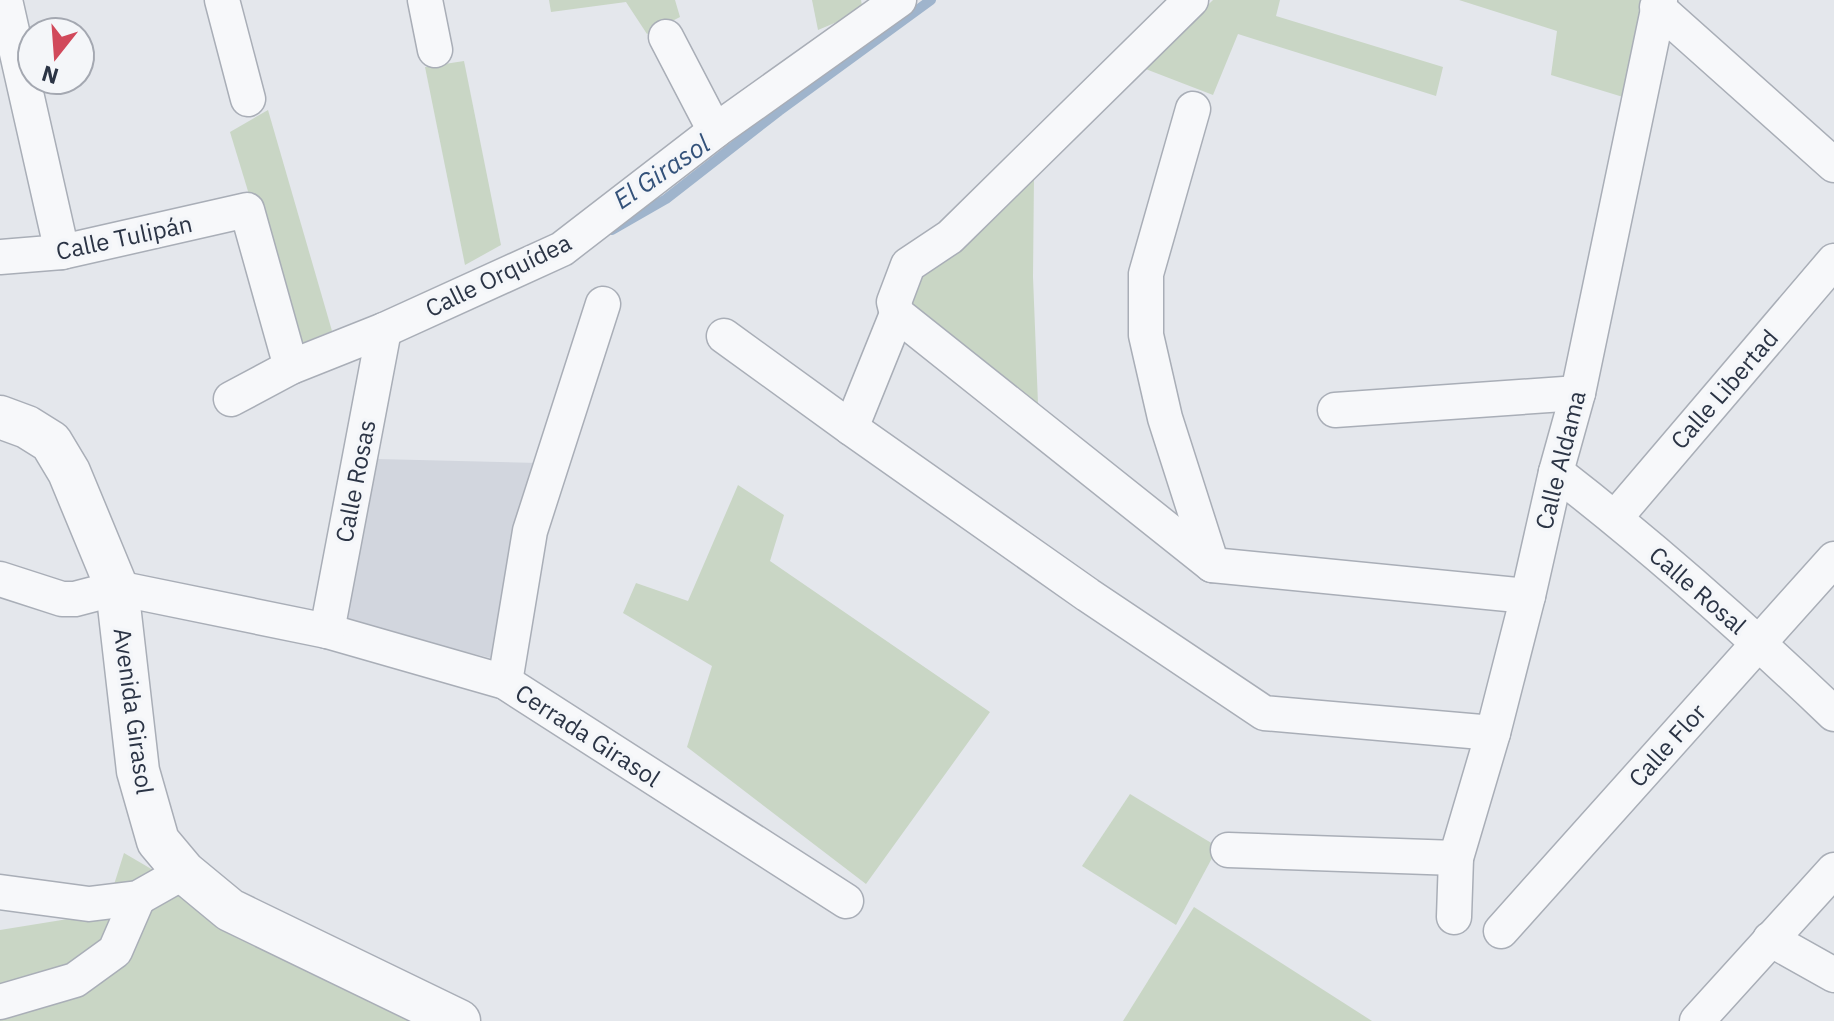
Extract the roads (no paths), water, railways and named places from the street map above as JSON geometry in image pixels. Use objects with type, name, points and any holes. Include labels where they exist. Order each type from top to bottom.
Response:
[{"type":"street","points":[[5,0],[62,252]]},
{"type":"street","points":[[222,0],[248,99]]},
{"type":"street","points":[[425,0],[435,50]]},
{"type":"street","name":"Calle Orquídea","points":[[231,399],[291,367],[384,332],[562,249],[715,131],[899,0]]},
{"type":"street","points":[[851,428],[897,314],[894,302],[908,265],[950,237],[1191,0]]},
{"type":"street","points":[[1659,3],[1834,165]]},
{"type":"street","name":"Calle Aldama","points":[[1454,917],[1456,858],[1493,733],[1578,393],[1659,3]]},
{"type":"street","points":[[666,37],[715,131]]},
{"type":"street","points":[[1193,109],[1146,274],[1146,335],[1165,418],[1212,565]]},
{"type":"street","name":"Calle Tulipán","points":[[0,257],[62,252],[247,210],[291,367]]},
{"type":"street","name":"Calle Libertad","points":[[1615,518],[1834,261]]},
{"type":"street","points":[[505,682],[530,531],[603,304]]},
{"type":"street","points":[[897,314],[1212,565],[1528,596]]},
{"type":"street","name":"Calle Rosas","points":[[327,631],[384,332]]},
{"type":"street","points":[[724,336],[1101,603],[1264,713],[1493,733]]},
{"type":"street","points":[[1335,410],[1578,393]]},
{"type":"street","name":"Avenida Girasol","points":[[0,417],[27,427],[51,442],[69,472],[117,588],[138,771],[158,841],[184,872],[230,910],[459,1021]]},
{"type":"street","name":"Calle Rosal","points":[[1556,472],[1615,518],[1758,642],[1834,714]]},
{"type":"street","name":"Calle Flor","points":[[1501,931],[1834,559]]},
{"type":"street","points":[[1,579],[62,599],[75,599],[117,588]]},
{"type":"street","name":"Cerrada Girasol","points":[[117,588],[327,631],[505,682],[846,901]]},
{"type":"street","points":[[1228,850],[1456,858]]},
{"type":"street","points":[[1697,1021],[1834,870]]},
{"type":"street","points":[[0,892],[89,904],[138,898],[184,872]]},
{"type":"street","points":[[0,1002],[75,980],[115,951],[138,898]]},
{"type":"street","points":[[1770,939],[1834,975]]},
{"type":"waterway","name":"El Girasol","points":[[612,230],[666,199],[779,111],[931,0]]}]
